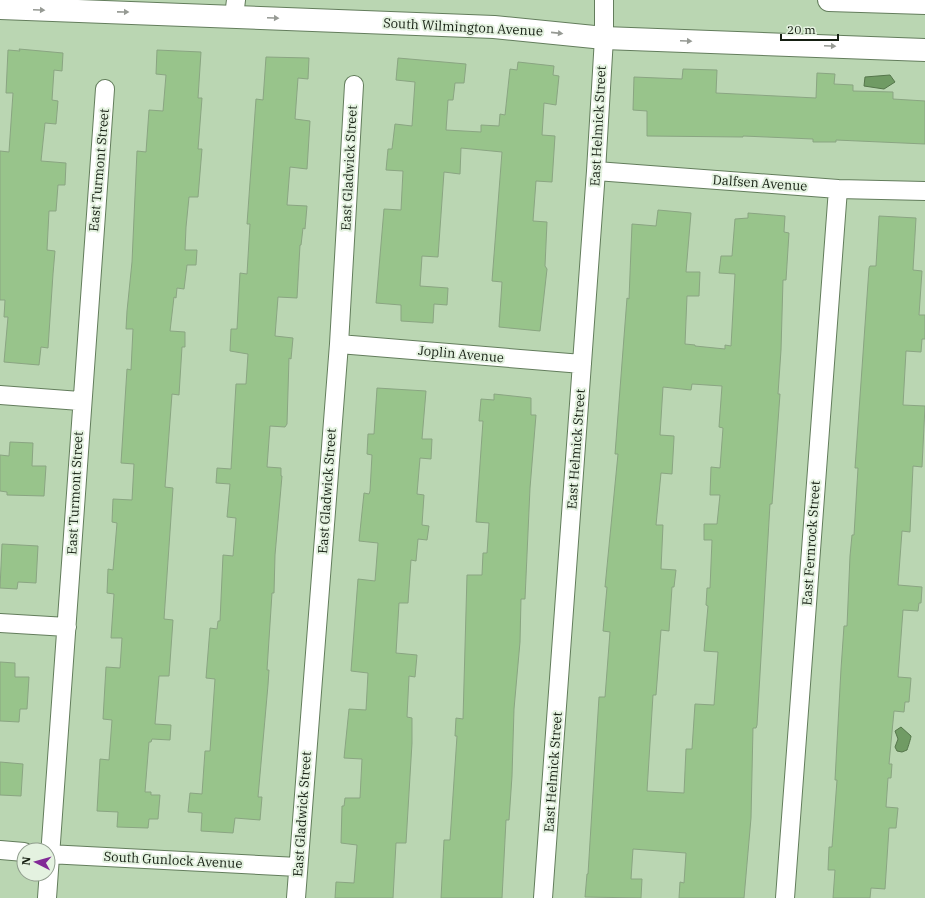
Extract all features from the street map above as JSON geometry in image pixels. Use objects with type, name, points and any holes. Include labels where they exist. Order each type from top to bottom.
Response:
[{"type":"main road","points":[[828,0],[925,3]]},
{"type":"main road","name":"South Wilmington Avenue","points":[[0,8],[235,8],[494,26],[604,38],[925,50]]},
{"type":"street","name":"East Helmick Street","points":[[543,898],[596,171],[604,38],[604,0]]},
{"type":"street","name":"East Gladwick Street","points":[[296,898],[339,344],[354,85]]},
{"type":"street","name":"East Turmont Street","points":[[50,842],[67,627],[80,401],[105,89]]},
{"type":"street","name":"Dalfsen Avenue","points":[[596,171],[838,189],[925,191]]},
{"type":"street","name":"East Fernrock Street","points":[[785,898],[838,189]]},
{"type":"street","name":"Joplin Avenue","points":[[339,344],[582,364]]},
{"type":"street","points":[[0,395],[80,401]]},
{"type":"street","points":[[0,623],[67,627]]},
{"type":"street","points":[[0,850],[16,851]]},
{"type":"street","name":"South Gunlock Avenue","points":[[56,854],[298,867]]},
{"type":"street","name":"East Turmont Street","points":[[47,898],[48,882]]},
{"type":"shaded area","points":[[890,75],[895,82],[884,89],[864,86],[865,77]]},
{"type":"shaded area","points":[[901,727],[911,736],[907,750],[902,752],[897,751],[895,747],[898,739],[895,731]]},
{"type":"building","points":[[19,49],[63,53],[62,71],[54,70],[52,100],[58,101],[56,124],[45,123],[41,161],[66,163],[65,185],[58,185],[56,211],[49,211],[47,250],[55,251],[48,348],[41,347],[39,365],[4,362],[8,317],[4,317],[5,300],[0,300],[0,151],[9,152],[13,93],[6,93],[8,50],[20,51]]},
{"type":"building","points":[[157,50],[201,52],[198,98],[202,98],[198,149],[202,149],[198,197],[189,197],[186,227],[185,250],[197,250],[196,265],[187,265],[184,289],[177,288],[176,298],[174,297],[170,331],[185,332],[185,347],[182,347],[179,395],[172,394],[165,487],[173,488],[164,619],[173,620],[169,676],[159,676],[155,724],[171,725],[170,740],[152,739],[151,742],[149,742],[145,792],[151,792],[151,795],[160,795],[158,819],[149,819],[148,828],[117,827],[118,812],[97,811],[100,759],[109,760],[112,720],[103,719],[106,667],[120,668],[122,638],[111,638],[114,594],[107,593],[108,569],[113,570],[117,523],[112,522],[113,499],[132,500],[134,464],[121,463],[127,369],[131,370],[133,329],[126,329],[132,262],[137,151],[146,152],[149,110],[163,111],[166,75],[156,74]]},
{"type":"building","points":[[266,57],[309,58],[308,79],[298,78],[295,119],[310,121],[307,169],[290,167],[287,205],[307,206],[305,229],[303,228],[300,245],[297,298],[278,297],[275,336],[293,338],[291,359],[289,358],[287,424],[285,427],[270,426],[267,467],[281,468],[282,476],[275,555],[274,593],[272,593],[267,670],[269,670],[268,685],[258,797],[262,797],[260,820],[235,818],[233,833],[201,831],[202,813],[188,812],[190,793],[202,794],[205,751],[210,751],[215,679],[206,678],[210,628],[217,629],[218,621],[220,621],[223,555],[233,556],[236,518],[227,517],[230,484],[216,483],[217,468],[231,469],[236,384],[246,384],[248,354],[230,351],[231,329],[237,329],[240,273],[247,274],[250,224],[247,224],[256,99],[263,100]]},
{"type":"building","points":[[398,58],[466,64],[464,83],[455,83],[453,100],[448,100],[446,130],[481,132],[481,125],[499,126],[500,114],[505,115],[510,69],[517,70],[518,62],[554,66],[553,75],[559,76],[556,105],[544,103],[542,135],[555,136],[552,182],[536,181],[533,221],[547,222],[545,266],[547,269],[540,331],[499,327],[502,282],[492,281],[502,152],[461,148],[460,174],[444,172],[438,257],[422,256],[420,286],[448,288],[447,305],[434,304],[433,323],[401,321],[401,305],[376,303],[384,209],[401,210],[403,171],[386,170],[388,149],[392,149],[395,124],[412,126],[415,82],[396,80]]},
{"type":"building","points":[[683,69],[717,70],[716,93],[816,98],[817,73],[835,74],[834,84],[853,85],[853,91],[893,92],[893,99],[925,101],[925,144],[836,140],[836,142],[813,142],[813,139],[743,136],[647,136],[647,111],[633,110],[634,77],[682,79]]},
{"type":"building","points":[[658,210],[691,213],[686,272],[700,272],[699,296],[687,296],[685,344],[725,349],[725,345],[731,346],[735,274],[719,273],[721,256],[732,256],[735,219],[748,218],[748,213],[785,216],[784,232],[789,233],[786,280],[783,280],[778,394],[780,394],[772,504],[770,504],[757,725],[756,728],[753,728],[751,818],[744,898],[679,898],[680,882],[684,883],[686,853],[633,849],[631,879],[642,879],[641,898],[585,897],[588,874],[599,697],[605,697],[610,632],[603,631],[607,587],[605,587],[618,454],[615,454],[627,298],[629,299],[632,224],[656,226]],"holes":[[[692,384],[722,386],[719,427],[723,428],[720,468],[711,467],[710,495],[720,495],[717,524],[704,524],[704,540],[712,540],[710,588],[707,588],[706,605],[708,606],[704,651],[718,652],[714,705],[695,704],[692,749],[686,749],[684,793],[647,791],[653,695],[656,695],[661,630],[669,631],[672,587],[674,587],[676,570],[661,569],[663,525],[656,525],[661,473],[672,474],[674,438],[674,436],[660,435],[663,387],[691,390]]]},
{"type":"building","points":[[879,216],[916,218],[913,270],[922,271],[919,315],[925,315],[925,339],[922,339],[921,352],[906,351],[903,405],[925,406],[922,467],[913,466],[910,532],[902,531],[898,585],[922,587],[921,603],[919,603],[918,611],[903,610],[898,677],[911,678],[909,702],[905,702],[904,712],[894,711],[889,764],[892,764],[891,778],[888,778],[886,807],[898,808],[896,828],[889,828],[885,889],[871,888],[870,898],[833,898],[835,870],[828,870],[829,847],[832,847],[837,780],[835,780],[841,669],[844,626],[847,626],[852,535],[854,535],[858,468],[855,468],[869,268],[870,266],[876,266]]},
{"type":"building","points":[[377,388],[426,391],[422,439],[432,439],[431,459],[420,458],[417,494],[424,495],[422,525],[429,526],[427,540],[418,539],[416,561],[411,560],[408,603],[399,603],[396,653],[417,655],[415,677],[409,676],[407,717],[412,718],[412,743],[406,843],[396,843],[393,898],[335,898],[336,882],[354,883],[357,845],[341,843],[342,806],[344,806],[345,798],[360,798],[362,759],[344,758],[349,709],[366,710],[368,673],[351,671],[358,579],[375,581],[378,543],[359,541],[364,493],[369,494],[370,491],[372,455],[367,454],[368,434],[374,434]]},
{"type":"building","points":[[494,394],[531,398],[531,415],[536,415],[530,488],[525,599],[521,599],[520,642],[514,709],[512,776],[509,820],[506,820],[502,898],[441,898],[444,840],[450,840],[457,736],[455,736],[456,718],[463,719],[467,575],[482,575],[483,553],[487,553],[489,523],[476,522],[483,421],[479,421],[481,399],[494,400]]},
{"type":"building","points":[[10,442],[33,443],[32,466],[46,466],[44,496],[7,495],[7,492],[0,491],[0,455],[9,456]]},
{"type":"building","points":[[2,544],[38,546],[36,583],[18,582],[17,589],[0,588]]},
{"type":"building","points":[[0,662],[15,663],[15,677],[29,677],[27,709],[20,709],[19,722],[0,721]]},
{"type":"building","points":[[0,762],[23,764],[21,796],[0,795]]}]
